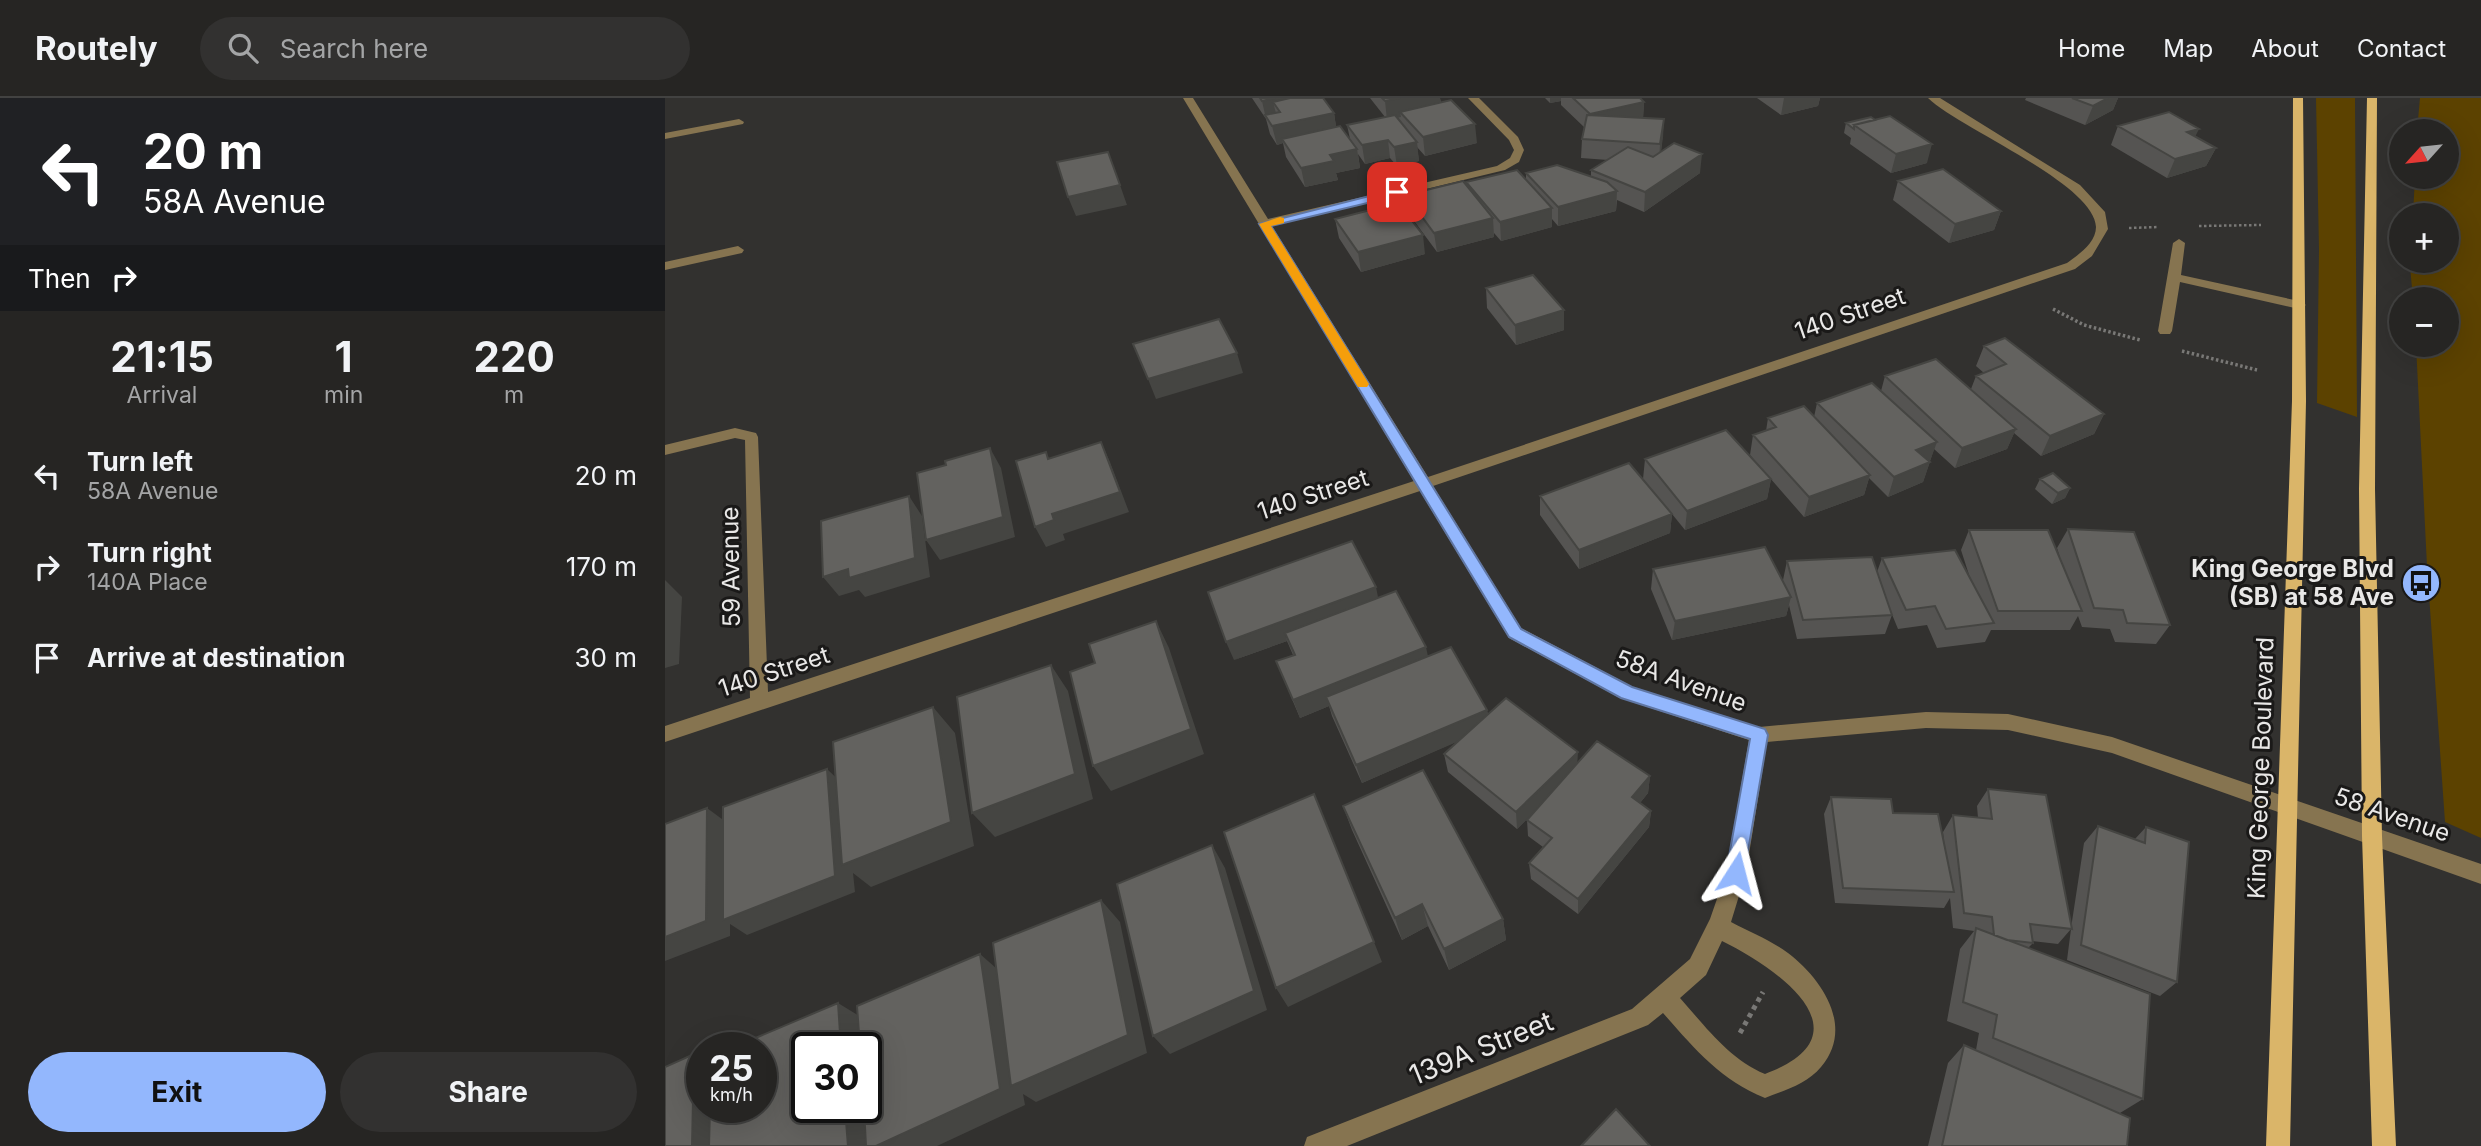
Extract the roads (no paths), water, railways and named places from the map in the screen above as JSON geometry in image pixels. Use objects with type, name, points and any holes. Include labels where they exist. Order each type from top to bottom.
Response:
[{"type":"main road","name":"King George Boulevard","points":[[2278,1146],[2298,401],[2298,98]]},
{"type":"main road","points":[[2372,98],[2367,489],[2372,836],[2384,1146]]},
{"type":"street","name":"58A Avenue","points":[[1188,98],[1515,633],[1627,693],[1759,735],[1926,720],[2008,722],[2112,745],[2286,806]]},
{"type":"street","points":[[1264,224],[1501,168],[1515,160],[1519,150],[1514,139],[1473,98]]},
{"type":"street","name":"140 Street","points":[[665,734],[1423,484],[2071,266],[2088,253],[2102,229],[2099,212],[2076,187],[1933,98]]},
{"type":"street","points":[[665,136],[739,122]]},
{"type":"street","points":[[2165,331],[2179,243]]},
{"type":"street","points":[[665,266],[737,250]]},
{"type":"street","points":[[2174,277],[2299,305]]},
{"type":"street","name":"59 Avenue","points":[[665,450],[735,433],[751,437],[759,703]]},
{"type":"street","name":"139A Street","points":[[1316,1146],[1640,1017],[1697,967],[1718,927],[1736,873],[1759,735]]},
{"type":"street","name":"58 Avenue","points":[[2286,806],[2481,874]]},
{"type":"street","points":[[1664,997],[1718,1056],[1746,1080],[1765,1086],[1796,1073],[1818,1052],[1827,1033],[1821,1008],[1810,987],[1779,960],[1718,927]]},
{"type":"place","name":"King George Blvd (SB) at 58 Ave","points":[[2421,583]]}]
